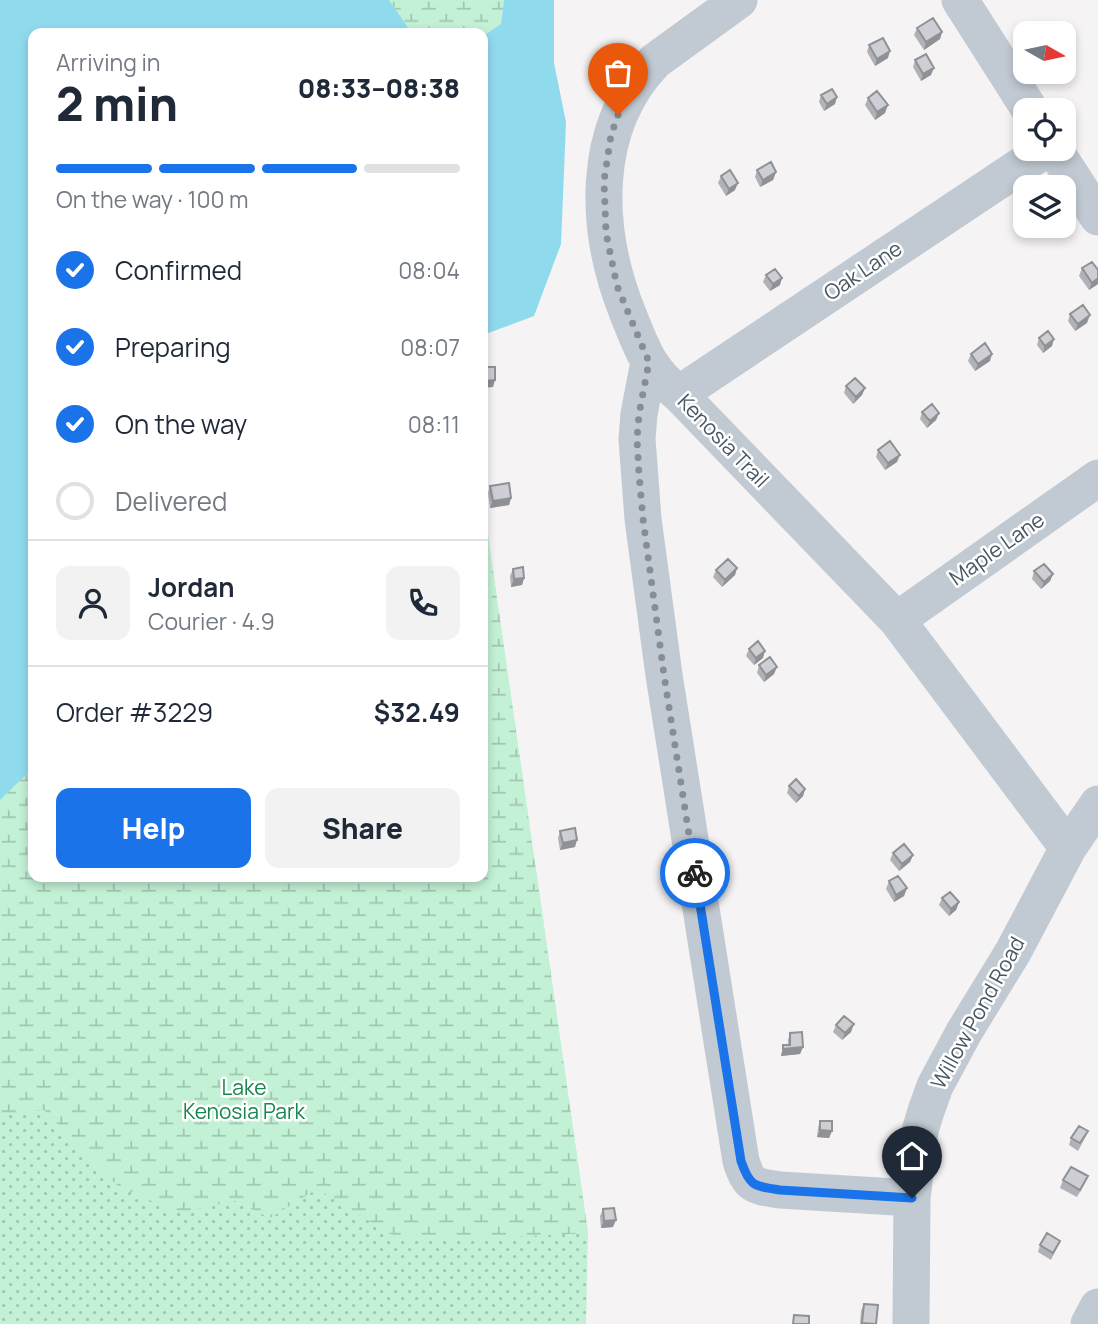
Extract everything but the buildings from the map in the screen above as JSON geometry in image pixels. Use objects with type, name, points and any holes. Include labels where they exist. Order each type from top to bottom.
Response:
[{"type":"street","name":"Kenosia Trail","points":[[739,0],[668,50],[643,73],[618,115],[611,135],[604,181],[606,233],[617,286],[649,362],[664,382],[679,394],[897,620],[1068,848]]},
{"type":"street","points":[[960,0],[1022,98]]},
{"type":"street","name":"Oak Lane","points":[[679,394],[1028,161]]},
{"type":"street","points":[[1062,161],[1098,217]]},
{"type":"street","points":[[649,362],[637,439],[643,519],[664,675],[741,1161],[751,1183],[760,1187],[912,1198]]},
{"type":"street","name":"Maple Lane","points":[[897,620],[1098,478]]},
{"type":"street","name":"Willow Pond Road","points":[[911,1324],[912,1198],[920,1131],[926,1111],[935,1086],[964,1032],[1013,952],[1068,848],[1098,804]]},
{"type":"street","points":[[1089,1324],[1098,1307]]},
{"type":"green space","points":[[389,0],[504,0],[501,24],[488,33],[488,28],[409,28]]},
{"type":"green space","name":"Lake Kenosia Park","points":[[488,536],[588,1233],[586,1324],[0,1324],[0,800],[28,773],[28,882],[488,882]]},
{"type":"green space","name":"Lake Kenosia Park","points":[[488,536],[588,1233],[496,1238],[397,1238],[317,1189],[270,1218],[235,1201],[179,1213],[119,1187],[44,1110],[0,1115],[0,800],[28,773],[28,882],[488,882]]},
{"type":"water","points":[[0,0],[389,0],[409,28],[28,28],[28,773],[0,800]]},
{"type":"water","points":[[504,0],[554,0],[554,63],[566,122],[561,244],[534,316],[488,333],[488,33],[501,24]]},
{"type":"way so far","points":[[618,115],[611,135],[603,206],[617,286],[649,362],[637,439],[643,519],[695,873]]},
{"type":"route","points":[[695,873],[741,1161],[751,1183],[780,1190],[912,1198]]}]
